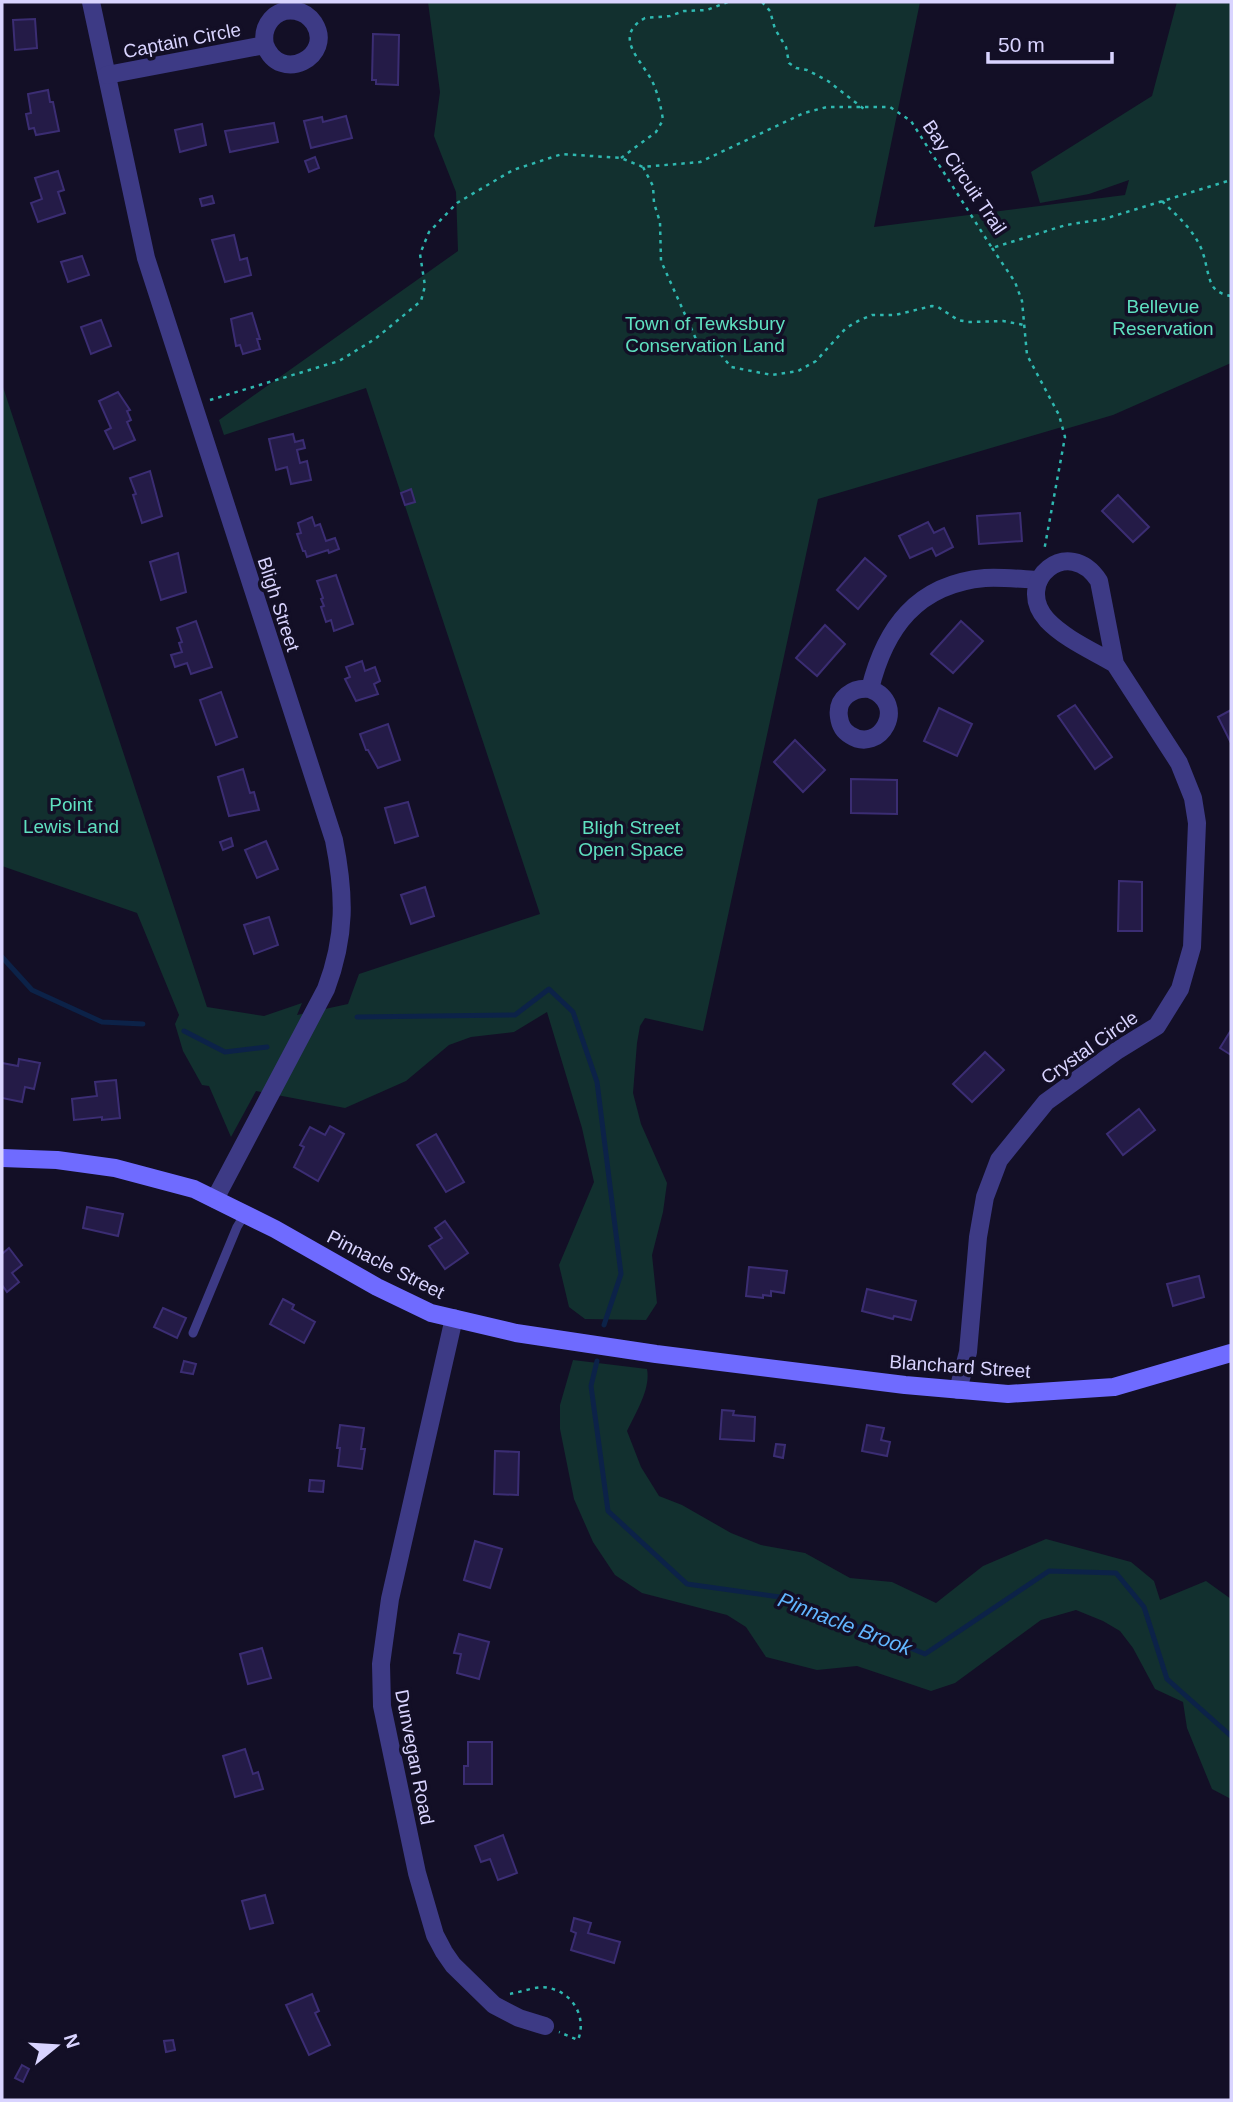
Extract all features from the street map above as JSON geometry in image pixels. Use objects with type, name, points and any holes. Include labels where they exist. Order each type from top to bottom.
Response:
[{"type":"street","name":"Bligh Street","points":[[92,2],[146,258],[334,841],[340,871],[343,904],[341,936],[335,965],[326,989],[215,1199]]},
{"type":"street","name":"Captain Circle","points":[[107,75],[265,45]]},
{"type":"street","name":"Crystal Circle","points":[[958,1390],[968,1352],[978,1237],[985,1197],[999,1160],[1046,1102],[1157,1026],[1180,989],[1192,947],[1197,823],[1193,798],[1179,763],[1115,664],[1102,594],[1093,572],[1074,561],[1053,565],[1042,576],[1036,601],[1047,620],[1115,664]]},
{"type":"street","name":"Crystal Circle","points":[[870,689],[877,662],[890,634],[908,613],[935,593],[952,585],[987,578],[1042,576]]},
{"type":"street","name":"Pinnacle Street","points":[[2,1158],[57,1160],[114,1168],[194,1189],[431,1313],[516,1333],[656,1354],[807,1372]]},
{"type":"street","name":"Dunvegan Road","points":[[454,1318],[386,1621],[380,1664],[382,1706],[417,1873],[439,1944],[453,1965],[494,2005],[545,2026]]},
{"type":"street","name":"Blanchard Street","points":[[807,1372],[1008,1394],[1114,1387],[1231,1353]]},
{"type":"lane","points":[[193,1333],[237,1227],[245,1214]]},
{"type":"path","points":[[621,158],[656,132],[663,120],[653,83],[631,47],[631,34],[636,23],[645,18],[716,8],[728,2]]},
{"type":"path","points":[[762,2],[770,11],[775,29],[786,47],[789,62],[796,68],[807,70],[828,81],[864,109]]},
{"type":"path","name":"Bay Circuit Trail","points":[[210,401],[339,361],[374,339],[421,301],[425,286],[420,254],[429,232],[457,203],[513,170],[562,154],[621,158],[643,167],[700,162],[804,113],[827,107],[890,107],[911,121],[992,248],[1066,225],[1104,219],[1231,180]]},
{"type":"path","points":[[643,167],[653,186],[654,203],[660,222],[661,261],[696,338],[700,343],[717,350],[731,367],[772,375],[798,371],[816,361],[846,328],[860,320],[872,315],[895,314],[932,306],[958,320],[1003,321],[1024,326]]},
{"type":"path","points":[[1162,201],[1195,235],[1206,261],[1212,286],[1231,296]]},
{"type":"path","points":[[992,248],[1015,282],[1022,301],[1027,355],[1059,415],[1065,437],[1043,555],[1042,576]]},
{"type":"path","points":[[506,1995],[548,1987],[569,1997],[580,2014],[582,2032],[578,2040],[545,2026]]},
{"type":"green space","points":[[428,2],[920,2],[874,227],[1125,195],[1129,180],[1089,194],[1040,203],[1031,172],[1152,96],[1177,2],[1231,2],[1231,363],[1113,415],[1062,430],[1062,427],[818,499],[703,1031],[645,1018],[640,1026],[633,1093],[641,1124],[667,1183],[652,1255],[657,1303],[646,1320],[585,1319],[569,1307],[559,1265],[594,1182],[582,1128],[547,1012],[514,1032],[471,1037],[449,1045],[406,1081],[345,1108],[256,1091],[231,1137],[209,1086],[202,1085],[183,1051],[175,1024],[179,1015],[137,913],[2,866],[2,384],[207,1007],[264,1016],[302,1003],[297,1015],[348,1004],[359,974],[540,914],[366,388],[224,435],[219,420],[458,251],[456,192],[434,136],[440,92]]},
{"type":"green space","points":[[573,1360],[647,1369],[645,1393],[627,1431],[641,1467],[659,1496],[682,1505],[731,1533],[761,1545],[805,1553],[850,1578],[892,1582],[936,1603],[983,1566],[1046,1539],[1131,1562],[1154,1581],[1160,1600],[1206,1581],[1231,1599],[1231,1799],[1212,1789],[1187,1728],[1183,1702],[1155,1689],[1133,1648],[1120,1631],[1076,1610],[1041,1620],[955,1683],[931,1691],[857,1666],[817,1670],[766,1657],[746,1627],[727,1615],[642,1593],[615,1575],[593,1542],[574,1499],[560,1429],[560,1405]]},
{"type":"building","points":[[35,19],[37,48],[15,50],[13,20]]},
{"type":"building","points":[[373,34],[399,35],[398,85],[376,84],[376,80],[372,80]]},
{"type":"building","points":[[48,90],[59,131],[36,135],[34,128],[29,129],[26,114],[31,113],[28,94]]},
{"type":"building","points":[[346,116],[352,138],[311,148],[304,121],[322,117],[323,122]]},
{"type":"building","points":[[274,123],[278,142],[230,152],[225,131]]},
{"type":"building","points":[[202,124],[206,145],[180,152],[175,130]]},
{"type":"building","points":[[315,157],[319,168],[309,172],[305,161]]},
{"type":"building","points":[[58,171],[64,190],[58,192],[65,213],[38,222],[31,203],[42,199],[35,178]]},
{"type":"building","points":[[212,196],[214,203],[202,206],[200,199]]},
{"type":"building","points":[[234,235],[240,260],[247,258],[251,275],[225,282],[212,240]]},
{"type":"building","points":[[82,256],[89,275],[68,282],[61,262]]},
{"type":"building","points":[[252,313],[260,339],[257,339],[260,349],[243,354],[240,345],[236,346],[231,319]]},
{"type":"building","points":[[101,320],[111,346],[91,354],[81,327]]},
{"type":"building","points":[[118,392],[130,410],[127,411],[131,420],[127,422],[135,440],[114,449],[105,431],[111,428],[99,401]]},
{"type":"building","points":[[293,434],[295,442],[303,440],[305,448],[297,450],[300,463],[307,461],[311,480],[291,484],[287,467],[276,470],[269,439]]},
{"type":"building","points":[[150,471],[162,516],[142,523],[130,478]]},
{"type":"building","points":[[411,489],[415,502],[405,505],[401,493]]},
{"type":"building","points":[[1118,495],[1149,527],[1133,542],[1102,511]]},
{"type":"building","points":[[1020,513],[1022,541],[979,544],[977,516]]},
{"type":"building","points":[[312,517],[315,526],[320,524],[326,541],[335,538],[339,549],[307,557],[297,534],[301,533],[298,523]]},
{"type":"building","points":[[928,522],[934,533],[944,528],[953,547],[936,556],[932,548],[910,558],[899,536]]},
{"type":"building","points":[[178,553],[186,592],[161,600],[150,562]]},
{"type":"building","points":[[865,558],[886,576],[858,609],[837,590]]},
{"type":"building","points":[[336,575],[353,624],[334,631],[331,620],[326,622],[321,607],[324,606],[321,599],[323,598],[317,581]]},
{"type":"building","points":[[196,621],[212,667],[191,674],[187,663],[175,667],[171,655],[182,652],[177,628]]},
{"type":"building","points":[[961,621],[983,641],[953,673],[931,654]]},
{"type":"building","points":[[825,625],[845,644],[817,676],[796,658]]},
{"type":"building","points":[[362,661],[365,671],[375,667],[380,681],[374,684],[378,694],[356,701],[345,679],[350,677],[346,667]]},
{"type":"building","points":[[221,692],[237,737],[216,745],[200,700]]},
{"type":"building","points":[[1075,705],[1112,757],[1095,769],[1058,716]]},
{"type":"building","points":[[939,708],[972,724],[957,756],[924,741]]},
{"type":"building","points":[[1231,710],[1231,743],[1218,717]]},
{"type":"building","points":[[388,724],[400,760],[378,768],[366,750],[360,734]]},
{"type":"building","points":[[795,740],[825,770],[803,792],[774,762]]},
{"type":"building","points":[[243,769],[250,793],[254,792],[259,810],[229,816],[218,777]]},
{"type":"building","points":[[851,779],[897,780],[897,814],[851,813]]},
{"type":"building","points":[[408,802],[418,836],[395,843],[385,808]]},
{"type":"building","points":[[231,838],[233,846],[223,850],[220,842]]},
{"type":"building","points":[[266,841],[278,869],[257,878],[245,850]]},
{"type":"building","points":[[1119,881],[1142,882],[1142,931],[1118,931]]},
{"type":"building","points":[[425,887],[434,916],[411,924],[401,895]]},
{"type":"building","points":[[269,917],[278,945],[254,954],[244,925]]},
{"type":"building","points":[[1231,1030],[1231,1055],[1220,1048]]},
{"type":"building","points":[[985,1052],[1004,1070],[972,1102],[953,1084]]},
{"type":"building","points":[[19,1059],[40,1063],[34,1089],[25,1087],[22,1102],[2,1098],[2,1063],[18,1066]]},
{"type":"building","points":[[116,1080],[120,1118],[74,1120],[72,1099],[97,1096],[95,1082]]},
{"type":"building","points":[[1139,1109],[1155,1130],[1123,1155],[1107,1134]]},
{"type":"building","points":[[330,1126],[344,1134],[318,1181],[294,1167],[304,1147],[300,1145],[310,1127],[325,1135]]},
{"type":"building","points":[[436,1134],[464,1182],[446,1192],[417,1145]]},
{"type":"building","points":[[87,1207],[123,1214],[118,1236],[83,1228]]},
{"type":"building","points":[[445,1221],[468,1253],[445,1269],[429,1246],[442,1238],[435,1228]]},
{"type":"building","points":[[9,1248],[22,1265],[12,1273],[19,1282],[7,1292],[2,1285],[2,1254]]},
{"type":"building","points":[[749,1267],[787,1271],[784,1293],[771,1291],[771,1296],[763,1295],[763,1298],[746,1296]]},
{"type":"building","points":[[1199,1276],[1204,1297],[1173,1306],[1167,1284]]},
{"type":"building","points":[[867,1289],[916,1301],[911,1320],[894,1316],[893,1319],[862,1311]]},
{"type":"building","points":[[283,1299],[294,1305],[292,1309],[315,1322],[304,1343],[270,1324]]},
{"type":"building","points":[[163,1308],[186,1318],[177,1338],[154,1327]]},
{"type":"building","points":[[184,1361],[196,1364],[193,1374],[181,1372]]},
{"type":"building","points":[[722,1410],[734,1411],[733,1415],[755,1417],[754,1441],[720,1439]]},
{"type":"building","points":[[340,1425],[364,1428],[362,1469],[338,1466]]},
{"type":"building","points":[[867,1425],[884,1428],[881,1440],[890,1442],[887,1456],[862,1451]]},
{"type":"building","points":[[776,1444],[785,1445],[783,1458],[774,1456]]},
{"type":"building","points":[[495,1451],[519,1452],[518,1495],[494,1494]]},
{"type":"building","points":[[310,1480],[324,1481],[323,1492],[309,1491]]},
{"type":"building","points":[[475,1541],[502,1549],[490,1588],[464,1580]]},
{"type":"building","points":[[459,1634],[489,1642],[479,1679],[457,1673],[461,1654],[454,1653]]},
{"type":"building","points":[[262,1648],[271,1678],[248,1684],[240,1654]]},
{"type":"building","points":[[468,1742],[492,1742],[492,1784],[464,1784],[464,1766],[468,1766]]},
{"type":"building","points":[[245,1749],[253,1774],[258,1772],[263,1789],[235,1797],[223,1756]]},
{"type":"building","points":[[503,1835],[517,1873],[498,1880],[490,1859],[481,1862],[475,1846]]},
{"type":"building","points":[[265,1895],[273,1923],[250,1929],[242,1901]]},
{"type":"building","points":[[574,1918],[591,1923],[588,1933],[620,1942],[614,1963],[571,1950],[576,1933],[571,1931]]},
{"type":"building","points":[[312,1994],[319,2011],[315,2013],[330,2045],[309,2055],[286,2005]]},
{"type":"building","points":[[173,2040],[175,2050],[166,2052],[164,2041]]},
{"type":"building","points":[[22,2065],[29,2069],[23,2082],[15,2078]]},
{"type":"waterway","name":"Pinnacle Brook","points":[[2,957],[32,990],[102,1022],[143,1024]]},
{"type":"waterway","name":"Pinnacle Brook","points":[[357,1017],[515,1015],[549,989],[573,1012],[597,1082],[621,1274],[604,1325]]},
{"type":"waterway","name":"Pinnacle Brook","points":[[184,1031],[225,1052],[267,1047]]},
{"type":"waterway","name":"Pinnacle Brook","points":[[597,1361],[591,1386],[608,1511],[687,1584],[787,1598],[925,1654],[1049,1571],[1116,1573],[1144,1607],[1167,1679],[1231,1736]]},
{"type":"park label","name":"Bellevue Reservation","points":[[1163,317]]},
{"type":"park label","name":"Town of Tewksbury Conservation Land","points":[[705,334]]},
{"type":"park label","name":"Point Lewis Land","points":[[71,815]]},
{"type":"park label","name":"Bligh Street Open Space","points":[[631,838]]}]
